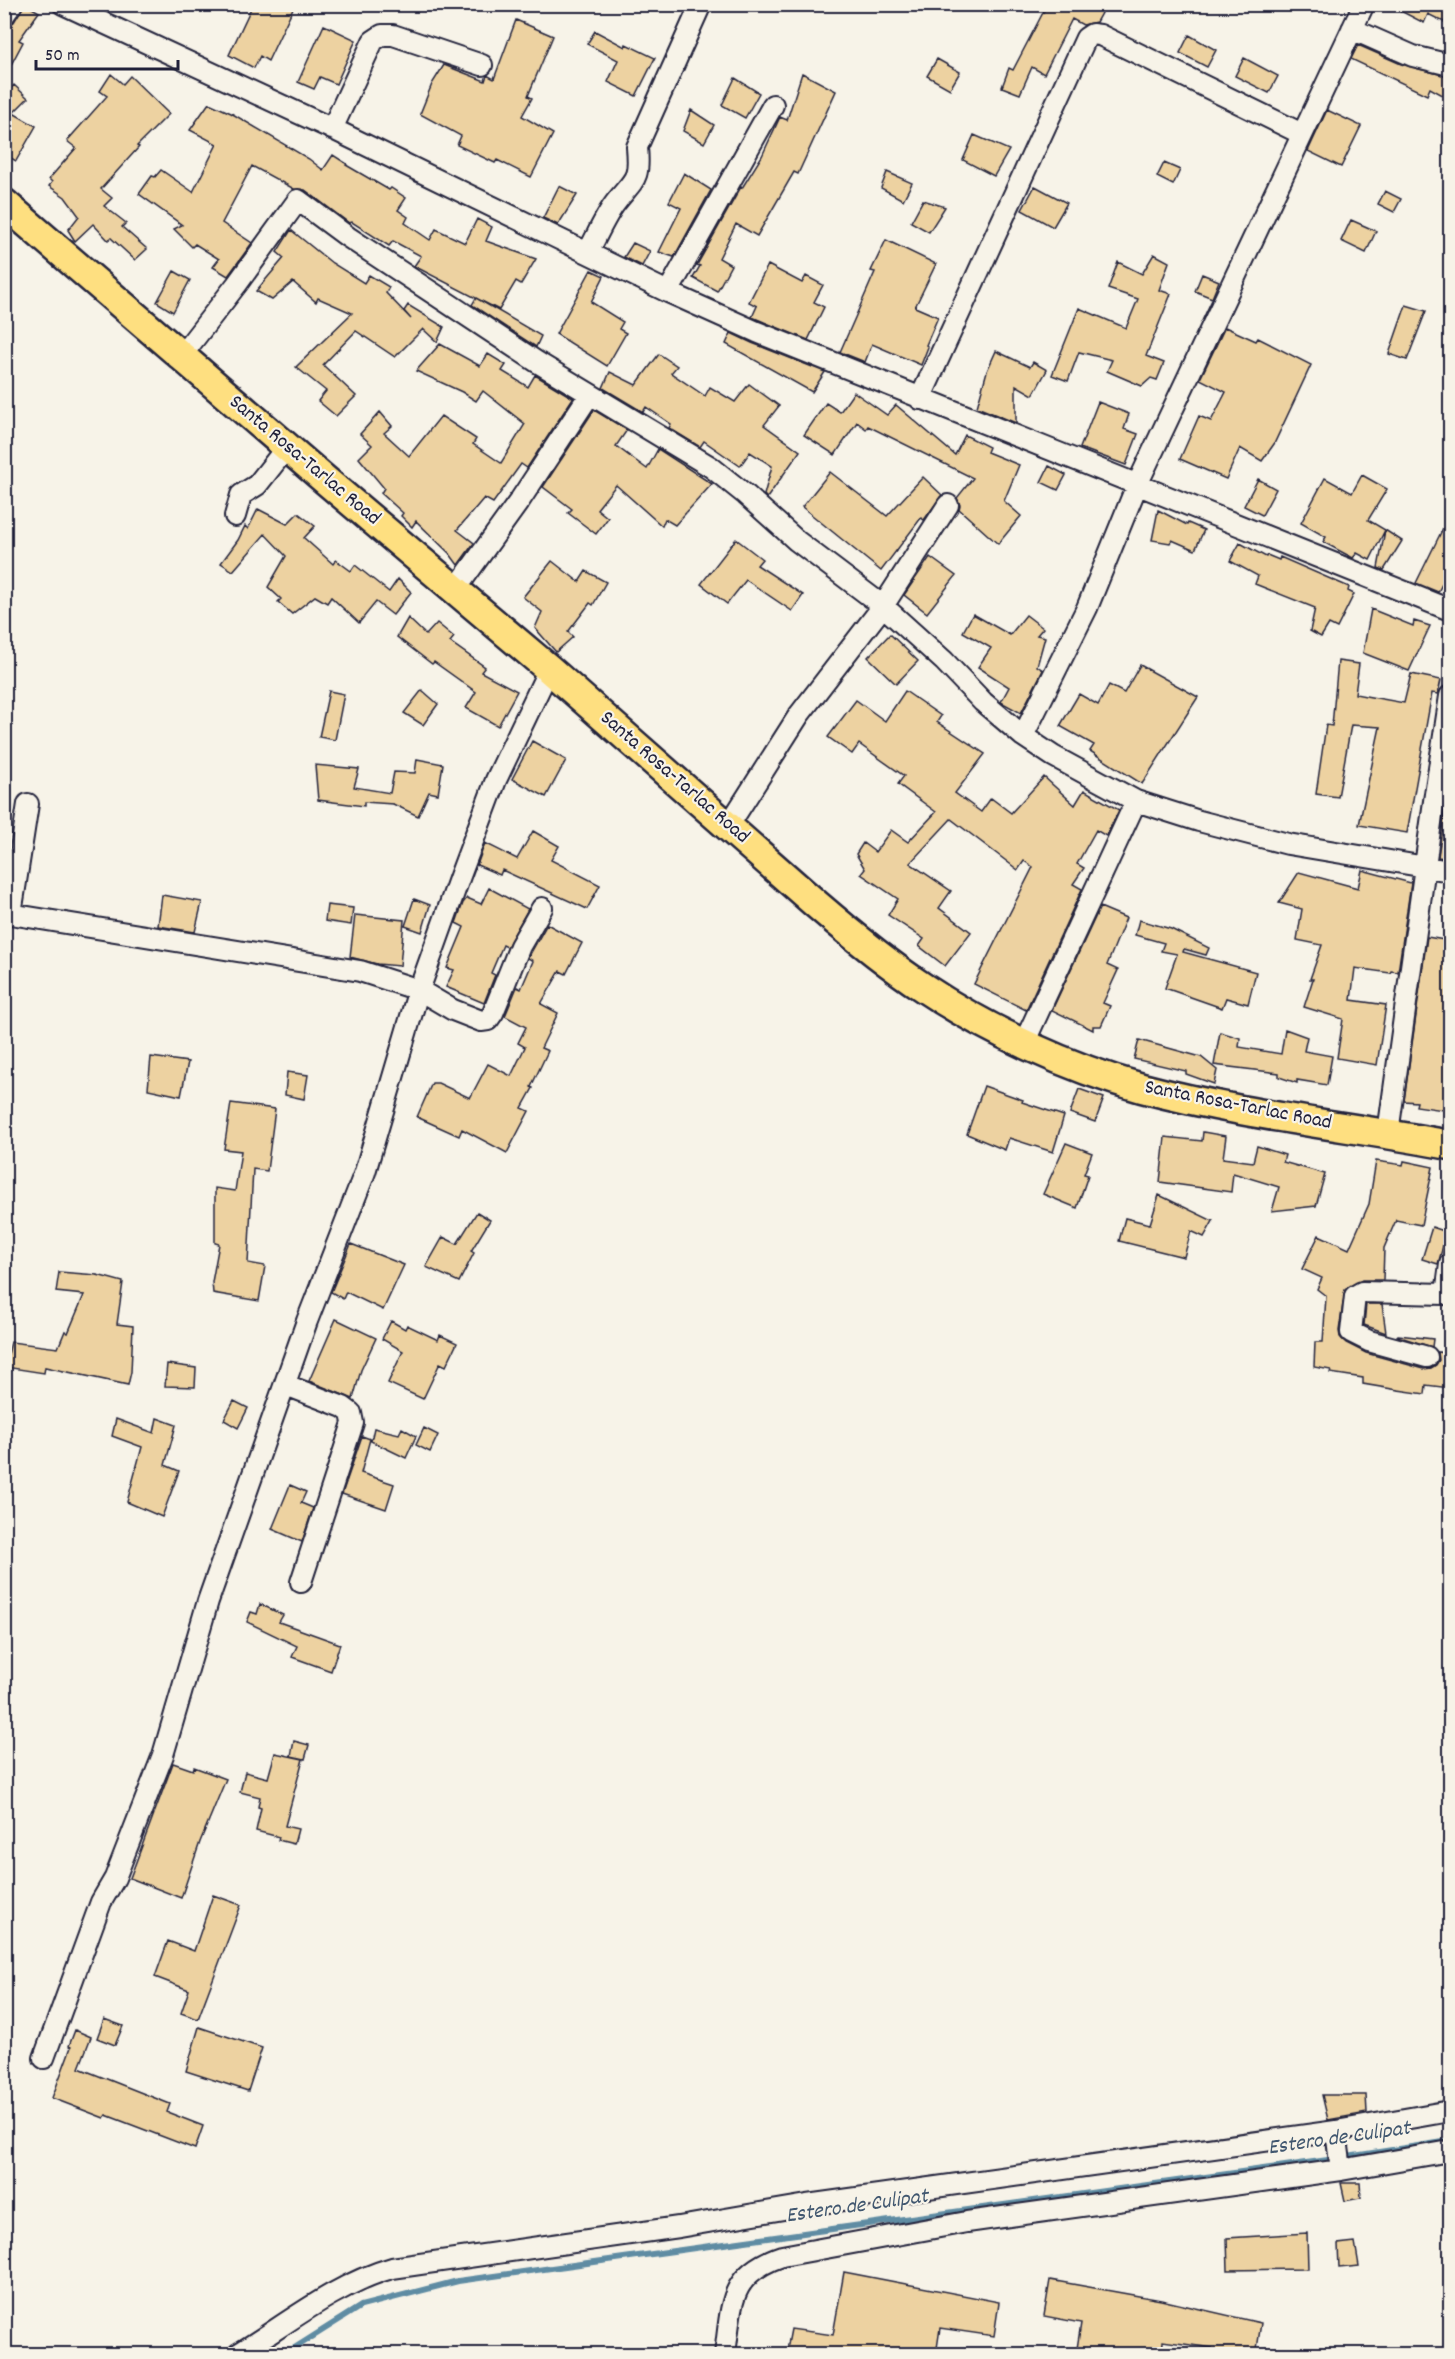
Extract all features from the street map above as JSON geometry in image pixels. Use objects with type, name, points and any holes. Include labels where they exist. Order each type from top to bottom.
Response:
[{"type":"highway","name":"Santa Rosa-Tarlac Road","points":[[4,203],[549,669],[729,825],[816,904],[897,970],[955,1007],[1024,1043],[1089,1071],[1173,1096],[1226,1107],[1450,1145]]},
{"type":"street","points":[[4,15],[12,4]]},
{"type":"street","points":[[63,4],[332,129],[668,292],[796,350],[1450,610]]},
{"type":"street","points":[[588,252],[616,202],[636,177],[639,167],[637,147],[701,4]]},
{"type":"street","points":[[1023,736],[1087,608],[1137,485],[1364,4]]},
{"type":"street","points":[[1352,29],[1413,57],[1450,65]]},
{"type":"street","points":[[920,399],[1086,38],[1092,34],[1100,35],[1302,134]]},
{"type":"street","points":[[332,129],[373,41],[382,35],[393,35],[482,65]]},
{"type":"street","points":[[668,292],[773,105]]},
{"type":"street","points":[[181,356],[298,200],[537,362],[711,467],[797,541],[883,606],[944,661],[982,702],[1023,736],[1053,756],[1136,801],[1199,821],[1288,844],[1450,871]]},
{"type":"street","points":[[456,589],[590,394]]},
{"type":"street","points":[[235,516],[241,495],[257,485],[287,447]]},
{"type":"street","points":[[729,825],[799,715],[883,606],[948,505]]},
{"type":"street","points":[[44,2058],[101,1902],[115,1878],[163,1755],[208,1601],[307,1321],[365,1172],[419,990],[496,780],[549,669]]},
{"type":"street","points":[[1388,1133],[1425,867],[1448,731],[1450,696]]},
{"type":"street","points":[[1024,1043],[1136,801]]},
{"type":"street","points":[[28,804],[8,914],[360,970],[419,990],[453,1010],[481,1021],[488,1020],[493,1013],[520,946],[542,908]]},
{"type":"street","points":[[1427,1357],[1369,1341],[1351,1332],[1355,1296],[1362,1292],[1448,1294],[1450,1264]]},
{"type":"street","points":[[286,1385],[343,1407],[351,1413],[352,1423],[301,1582]]},
{"type":"street","points":[[238,2355],[349,2284],[392,2268],[679,2227],[807,2205],[1337,2135],[1450,2111]]},
{"type":"street","points":[[1337,2135],[1340,2165]]},
{"type":"street","points":[[725,2355],[735,2296],[742,2279],[756,2267],[782,2256],[968,2222],[1340,2165],[1450,2151]]},
{"type":"building","points":[[253,4],[295,4],[268,61],[260,56],[254,68],[229,55]]},
{"type":"building","points":[[1046,4],[1106,4],[1096,22],[1083,25],[1072,19],[1044,74],[1032,67],[1020,94],[1002,87],[1009,68],[1013,70]]},
{"type":"building","points":[[1387,4],[1450,4],[1450,25],[1428,14],[1424,23]]},
{"type":"building","points":[[24,5],[39,12],[19,40],[23,42],[4,78],[4,27],[14,22]]},
{"type":"building","points":[[516,20],[553,36],[528,96],[532,98],[522,116],[553,134],[531,177],[497,160],[495,163],[457,145],[461,136],[420,114],[432,84],[444,65],[485,81],[487,75],[494,79]]},
{"type":"building","points":[[324,25],[356,40],[336,84],[320,77],[314,89],[298,82]]},
{"type":"building","points":[[595,31],[625,47],[626,44],[655,58],[636,96],[608,82],[618,60],[587,44]]},
{"type":"building","points":[[1189,35],[1216,50],[1207,67],[1180,53]]},
{"type":"building","points":[[1358,45],[1401,64],[1450,77],[1450,99],[1430,88],[1427,95],[1351,59]]},
{"type":"building","points":[[1244,58],[1278,76],[1269,93],[1235,76]]},
{"type":"building","points":[[937,59],[960,72],[950,89],[927,76]]},
{"type":"building","points":[[802,73],[836,91],[798,174],[794,172],[757,236],[736,224],[719,258],[731,265],[717,291],[693,278],[700,266],[697,265],[741,187],[762,156],[780,117],[787,120]]},
{"type":"building","points":[[111,74],[123,84],[130,76],[169,114],[137,146],[139,147],[101,189],[112,198],[104,206],[126,223],[122,227],[147,249],[135,260],[111,238],[108,240],[93,224],[75,241],[68,230],[79,216],[65,197],[49,186],[52,182],[49,179],[76,148],[67,141],[107,96],[100,91]]},
{"type":"building","points":[[735,78],[759,93],[745,118],[722,105]]},
{"type":"building","points":[[14,85],[28,98],[13,113],[36,126],[16,161],[4,154],[4,95]]},
{"type":"building","points":[[209,103],[231,113],[309,159],[323,170],[333,155],[389,190],[391,188],[406,198],[398,210],[408,217],[405,223],[430,240],[436,229],[465,243],[477,219],[492,227],[486,241],[536,259],[521,284],[516,281],[499,310],[414,266],[421,256],[393,241],[389,246],[352,222],[349,223],[305,190],[294,189],[252,166],[222,223],[252,243],[228,276],[213,267],[219,259],[195,244],[192,247],[174,229],[182,225],[139,194],[152,176],[155,177],[161,170],[193,192],[217,144],[190,130]]},
{"type":"building","points":[[691,110],[714,125],[704,143],[683,131]]},
{"type":"building","points":[[1327,110],[1361,126],[1341,167],[1308,151]]},
{"type":"building","points":[[974,135],[1009,150],[994,176],[963,160]]},
{"type":"building","points":[[1164,163],[1180,170],[1173,185],[1157,177]]},
{"type":"building","points":[[887,172],[912,183],[903,200],[881,188]]},
{"type":"building","points":[[684,173],[711,190],[674,257],[659,252],[681,208],[669,202]]},
{"type":"building","points":[[559,186],[577,195],[558,225],[543,218]]},
{"type":"building","points":[[1035,186],[1067,203],[1053,227],[1022,210]]},
{"type":"building","points":[[1385,191],[1401,199],[1394,212],[1378,204]]},
{"type":"building","points":[[923,200],[945,207],[929,232],[911,222]]},
{"type":"building","points":[[1351,220],[1376,231],[1366,253],[1341,241]]},
{"type":"building","points":[[291,230],[332,263],[364,283],[369,275],[389,287],[386,293],[411,319],[404,311],[408,305],[444,327],[437,342],[423,329],[395,357],[356,331],[323,365],[356,396],[336,416],[318,401],[326,391],[296,367],[352,313],[318,298],[316,302],[293,282],[272,300],[256,291],[284,258],[277,252]]},
{"type":"building","points":[[886,240],[936,264],[915,307],[938,317],[926,345],[928,347],[921,365],[872,344],[865,362],[840,352],[875,272],[871,271]]},
{"type":"building","points":[[633,243],[650,251],[642,266],[624,257]]},
{"type":"building","points":[[1154,254],[1169,262],[1159,290],[1171,294],[1146,356],[1164,363],[1157,380],[1151,378],[1142,386],[1107,371],[1112,360],[1079,352],[1068,381],[1052,375],[1079,308],[1126,328],[1138,299],[1108,289],[1118,262],[1142,274]]},
{"type":"building","points":[[768,265],[802,283],[806,276],[823,285],[814,302],[824,307],[808,340],[752,317],[757,306],[749,302]]},
{"type":"building","points":[[591,270],[604,276],[591,302],[623,322],[619,329],[626,333],[607,366],[556,334]]},
{"type":"building","points":[[174,271],[190,280],[173,312],[157,302]]},
{"type":"building","points":[[1202,274],[1219,281],[1212,298],[1195,291]]},
{"type":"building","points":[[476,298],[541,336],[536,347],[472,305]]},
{"type":"building","points":[[1406,305],[1426,311],[1407,360],[1389,354]]},
{"type":"building","points":[[1225,327],[1256,341],[1258,338],[1311,365],[1274,444],[1262,461],[1240,448],[1226,479],[1180,459],[1199,416],[1211,421],[1226,392],[1200,379]]},
{"type":"building","points":[[731,333],[825,372],[812,392],[726,344]]},
{"type":"building","points":[[440,344],[480,366],[488,354],[506,365],[502,371],[528,387],[535,375],[573,398],[527,468],[521,464],[493,503],[484,498],[457,530],[474,543],[458,565],[450,554],[416,521],[412,527],[401,516],[403,513],[381,493],[384,488],[359,458],[372,445],[360,434],[380,412],[392,426],[384,433],[409,456],[441,416],[476,439],[473,444],[501,463],[525,424],[483,391],[476,401],[416,371]]},
{"type":"building","points":[[996,351],[1030,367],[1033,362],[1047,370],[1033,395],[1016,385],[1016,423],[977,407],[987,371]]},
{"type":"building","points":[[659,354],[677,366],[671,373],[705,396],[710,387],[735,402],[749,384],[779,406],[764,425],[800,451],[767,498],[764,495],[772,466],[750,452],[740,466],[704,441],[700,447],[669,428],[671,424],[646,407],[643,412],[603,388],[610,372],[636,385]]},
{"type":"building","points":[[854,392],[887,415],[896,405],[955,455],[965,435],[989,447],[987,452],[1019,465],[1004,501],[1021,516],[998,544],[959,509],[957,498],[973,478],[868,426],[866,429],[857,422],[835,455],[804,435],[826,403],[840,412]]},
{"type":"building","points":[[1098,402],[1129,414],[1124,429],[1138,434],[1126,465],[1080,448]]},
{"type":"building","points":[[594,410],[627,430],[616,446],[647,469],[658,449],[712,484],[675,525],[665,519],[662,526],[616,485],[597,509],[608,518],[596,534],[568,513],[572,509],[543,487]]},
{"type":"building","points":[[1049,466],[1066,475],[1058,490],[1041,482]]},
{"type":"building","points":[[830,472],[887,516],[923,477],[942,495],[924,520],[921,518],[881,571],[802,507]]},
{"type":"building","points":[[1362,475],[1387,489],[1368,520],[1385,530],[1370,560],[1357,553],[1353,558],[1323,542],[1326,537],[1301,523],[1325,478],[1352,493]]},
{"type":"building","points":[[1258,479],[1276,489],[1262,515],[1244,506]]},
{"type":"building","points":[[258,509],[287,524],[298,513],[315,526],[304,538],[333,564],[336,560],[351,571],[355,565],[389,592],[398,579],[411,592],[393,615],[376,602],[359,623],[331,597],[327,603],[315,596],[292,614],[278,602],[281,599],[268,587],[286,556],[265,534],[233,571],[221,563],[245,526],[248,529]]},
{"type":"building","points":[[1158,510],[1187,525],[1188,523],[1204,530],[1195,550],[1172,540],[1170,543],[1152,540]]},
{"type":"building","points":[[1450,514],[1450,568],[1438,592],[1416,583]]},
{"type":"building","points":[[1385,530],[1402,541],[1384,570],[1378,568]]},
{"type":"building","points":[[736,539],[762,559],[757,565],[803,595],[792,611],[746,580],[727,604],[701,584]]},
{"type":"building","points":[[1240,543],[1266,557],[1267,555],[1279,560],[1280,557],[1349,587],[1348,591],[1354,594],[1337,628],[1329,624],[1321,637],[1310,631],[1315,608],[1255,584],[1258,576],[1230,561]]},
{"type":"building","points":[[930,557],[956,576],[927,613],[904,595]]},
{"type":"building","points":[[552,561],[579,582],[586,571],[606,582],[593,605],[590,603],[568,632],[573,637],[556,652],[535,628],[542,612],[523,597]]},
{"type":"building","points":[[1371,609],[1413,626],[1414,621],[1430,626],[1409,671],[1363,653]]},
{"type":"building","points":[[973,614],[1010,635],[1026,615],[1043,628],[1037,635],[1045,637],[1037,666],[1043,670],[1021,713],[1001,702],[1009,687],[978,667],[991,648],[963,632]]},
{"type":"building","points":[[408,618],[426,635],[437,623],[454,637],[450,642],[485,667],[481,672],[517,691],[498,726],[466,708],[476,692],[434,662],[432,664],[397,637]]},
{"type":"building","points":[[890,634],[918,661],[896,684],[868,657]]},
{"type":"building","points":[[1338,661],[1359,664],[1355,694],[1371,697],[1404,703],[1411,674],[1441,680],[1438,694],[1432,693],[1407,833],[1359,825],[1380,727],[1351,725],[1338,797],[1316,794],[1326,725],[1332,726]]},
{"type":"building","points":[[1140,665],[1198,697],[1142,784],[1090,751],[1094,745],[1060,726],[1079,694],[1098,705],[1109,685],[1124,693]]},
{"type":"building","points":[[422,690],[438,704],[423,725],[404,713]]},
{"type":"building","points":[[329,691],[344,694],[335,740],[319,737]]},
{"type":"building","points":[[905,691],[941,716],[937,722],[985,754],[955,793],[981,812],[991,798],[1011,813],[1044,777],[1075,805],[1084,790],[1119,810],[1106,836],[1096,830],[1077,864],[1084,868],[1073,884],[1082,889],[1026,1010],[974,984],[1033,867],[1024,861],[1018,870],[951,819],[910,863],[951,891],[939,908],[971,932],[945,966],[919,946],[924,939],[888,915],[898,899],[861,874],[865,869],[856,854],[863,843],[875,852],[891,830],[908,842],[936,812],[898,784],[904,776],[859,744],[852,754],[828,737],[856,700],[885,721]]},
{"type":"building","points":[[532,741],[566,760],[546,797],[512,779]]},
{"type":"building","points":[[417,759],[443,764],[438,794],[429,792],[418,816],[393,804],[364,802],[364,806],[318,800],[315,765],[359,769],[354,787],[390,793],[394,772],[415,773]]},
{"type":"building","points":[[1446,801],[1450,801],[1450,859],[1438,857]]},
{"type":"building","points":[[533,831],[559,846],[551,860],[600,885],[587,909],[502,870],[500,875],[477,865],[485,843],[517,859]]},
{"type":"building","points":[[1362,870],[1411,883],[1398,972],[1355,968],[1351,1000],[1386,1005],[1377,1065],[1337,1058],[1343,1019],[1304,1007],[1313,979],[1310,979],[1322,945],[1297,940],[1302,909],[1279,903],[1299,872],[1358,888]]},
{"type":"building","points":[[489,888],[528,909],[507,947],[503,945],[491,973],[495,975],[484,1003],[446,987],[454,970],[447,968],[464,927],[456,923],[463,903],[467,898],[481,904]]},
{"type":"building","points":[[162,895],[202,902],[195,932],[158,926]]},
{"type":"building","points":[[414,899],[430,905],[422,932],[405,926]]},
{"type":"building","points":[[327,905],[353,908],[351,925],[325,921]]},
{"type":"building","points":[[1100,907],[1126,918],[1107,965],[1118,970],[1103,1003],[1110,1006],[1101,1026],[1093,1026],[1093,1030],[1052,1010]]},
{"type":"building","points":[[355,915],[404,920],[400,966],[377,964],[350,957]]},
{"type":"building","points":[[1139,920],[1171,929],[1209,948],[1206,955],[1184,949],[1183,952],[1256,972],[1248,1004],[1226,998],[1222,1008],[1165,988],[1177,954],[1161,951],[1164,943],[1135,935]]},
{"type":"building","points":[[547,924],[582,943],[566,974],[560,971],[541,1004],[558,1013],[541,1048],[548,1051],[522,1108],[529,1111],[507,1153],[462,1129],[459,1136],[417,1117],[432,1083],[438,1083],[470,1098],[488,1064],[511,1076],[525,1047],[518,1043],[526,1027],[505,1016],[517,987],[521,989],[533,961],[528,958]]},
{"type":"building","points":[[1427,937],[1450,941],[1450,1111],[1416,1106],[1417,1102],[1404,1101]]},
{"type":"building","points":[[1285,1029],[1307,1037],[1304,1051],[1332,1056],[1327,1085],[1297,1080],[1297,1083],[1279,1077],[1279,1073],[1214,1065],[1220,1032],[1240,1038],[1239,1047],[1281,1054]]},
{"type":"building","points":[[1139,1040],[1201,1057],[1217,1070],[1214,1084],[1186,1074],[1186,1071],[1134,1059]]},
{"type":"building","points":[[151,1057],[188,1062],[181,1096],[148,1089]]},
{"type":"building","points":[[287,1072],[308,1075],[304,1099],[285,1095]]},
{"type":"building","points":[[984,1086],[1064,1116],[1053,1152],[1009,1138],[1005,1150],[967,1134]]},
{"type":"building","points":[[1079,1089],[1104,1098],[1095,1122],[1070,1113]]},
{"type":"building","points":[[231,1103],[275,1109],[267,1171],[253,1169],[248,1263],[265,1266],[259,1301],[213,1293],[212,1282],[219,1244],[215,1243],[215,1188],[235,1191],[241,1151],[224,1149]]},
{"type":"building","points":[[1203,1132],[1226,1136],[1223,1158],[1253,1162],[1257,1146],[1285,1155],[1283,1162],[1325,1174],[1316,1206],[1272,1211],[1279,1187],[1233,1173],[1231,1192],[1160,1182],[1165,1137],[1202,1141]]},
{"type":"building","points":[[1066,1143],[1092,1153],[1084,1174],[1088,1175],[1077,1208],[1043,1194]]},
{"type":"building","points":[[1376,1161],[1403,1165],[1404,1161],[1433,1167],[1421,1225],[1396,1220],[1384,1248],[1383,1280],[1362,1280],[1345,1290],[1340,1337],[1346,1343],[1366,1353],[1424,1369],[1436,1365],[1439,1360],[1438,1352],[1450,1354],[1450,1388],[1426,1385],[1425,1394],[1398,1390],[1363,1384],[1363,1378],[1330,1373],[1331,1370],[1314,1367],[1315,1342],[1323,1342],[1326,1296],[1317,1289],[1322,1278],[1302,1269],[1319,1235],[1349,1249],[1369,1204]]},
{"type":"building","points":[[1159,1195],[1213,1221],[1204,1237],[1191,1231],[1184,1257],[1119,1241],[1125,1218],[1150,1224]]},
{"type":"building","points":[[477,1212],[490,1220],[471,1251],[474,1253],[459,1282],[426,1267],[443,1237],[457,1244]]},
{"type":"building","points":[[1432,1227],[1447,1232],[1438,1264],[1422,1259]]},
{"type":"building","points":[[351,1244],[404,1265],[383,1310],[346,1292],[343,1299],[331,1292]]},
{"type":"building","points":[[59,1272],[97,1275],[123,1282],[117,1324],[133,1326],[131,1372],[128,1385],[45,1367],[44,1373],[5,1367],[11,1342],[58,1348],[65,1331],[68,1333],[84,1295],[56,1292]]},
{"type":"building","points":[[1366,1304],[1382,1304],[1386,1333],[1364,1325]]},
{"type":"building","points":[[336,1319],[376,1338],[361,1370],[353,1399],[309,1381]]},
{"type":"building","points":[[391,1321],[405,1329],[407,1325],[438,1340],[440,1335],[457,1343],[446,1366],[440,1363],[423,1399],[388,1383],[403,1351],[382,1339]]},
{"type":"building","points":[[1397,1336],[1433,1339],[1432,1347]]},
{"type":"building","points":[[167,1364],[196,1368],[195,1387],[165,1386]]},
{"type":"building","points":[[234,1401],[248,1408],[238,1428],[224,1420]]},
{"type":"building","points":[[157,1418],[176,1425],[165,1465],[179,1471],[162,1517],[127,1502],[142,1447],[112,1436],[116,1419],[154,1433]]},
{"type":"building","points":[[374,1428],[399,1434],[402,1428],[416,1436],[406,1458],[371,1441]]},
{"type":"building","points":[[424,1428],[438,1435],[430,1452],[416,1445]]},
{"type":"building","points":[[362,1436],[370,1439],[361,1473],[394,1484],[386,1509],[342,1494]]},
{"type":"building","points":[[290,1485],[306,1492],[301,1503],[313,1508],[302,1542],[272,1529]]},
{"type":"building","points":[[260,1604],[283,1615],[279,1622],[340,1644],[331,1671],[292,1657],[297,1646],[247,1622],[251,1612],[257,1614]]},
{"type":"building","points":[[294,1741],[309,1745],[305,1759],[291,1756]]},
{"type":"building","points":[[275,1753],[303,1759],[285,1826],[298,1829],[294,1844],[256,1831],[261,1808],[258,1807],[260,1797],[240,1792],[245,1772],[268,1778]]},
{"type":"building","points":[[173,1763],[193,1770],[194,1767],[226,1779],[200,1842],[181,1898],[130,1878]]},
{"type":"building","points":[[213,1895],[241,1905],[198,2019],[181,2013],[189,1990],[155,1977],[168,1941],[194,1951]]},
{"type":"building","points":[[104,2019],[123,2026],[115,2045],[97,2038]]},
{"type":"building","points":[[199,2027],[262,2048],[248,2091],[186,2071]]},
{"type":"building","points":[[75,2030],[91,2037],[79,2068],[170,2104],[167,2112],[203,2126],[195,2149],[106,2115],[104,2118],[52,2098]]},
{"type":"building","points":[[1322,2095],[1366,2095],[1367,2113],[1328,2120]]},
{"type":"building","points":[[1341,2183],[1360,2183],[1361,2198],[1345,2201]]},
{"type":"building","points":[[1307,2233],[1308,2269],[1228,2270],[1227,2238]]},
{"type":"building","points":[[1355,2242],[1359,2266],[1339,2268],[1338,2244]]},
{"type":"building","points":[[844,2272],[999,2302],[994,2336],[940,2328],[936,2355],[786,2355],[791,2329],[833,2335]]},
{"type":"building","points":[[1050,2280],[1161,2300],[1261,2323],[1256,2355],[1223,2355],[1223,2352],[1212,2350],[1212,2348],[1163,2341],[1162,2355],[1076,2355],[1081,2323],[1044,2316]]},
{"type":"waterway","name":"Estero de Culipat","points":[[285,2354],[361,2306],[458,2281],[1450,2141]]}]
